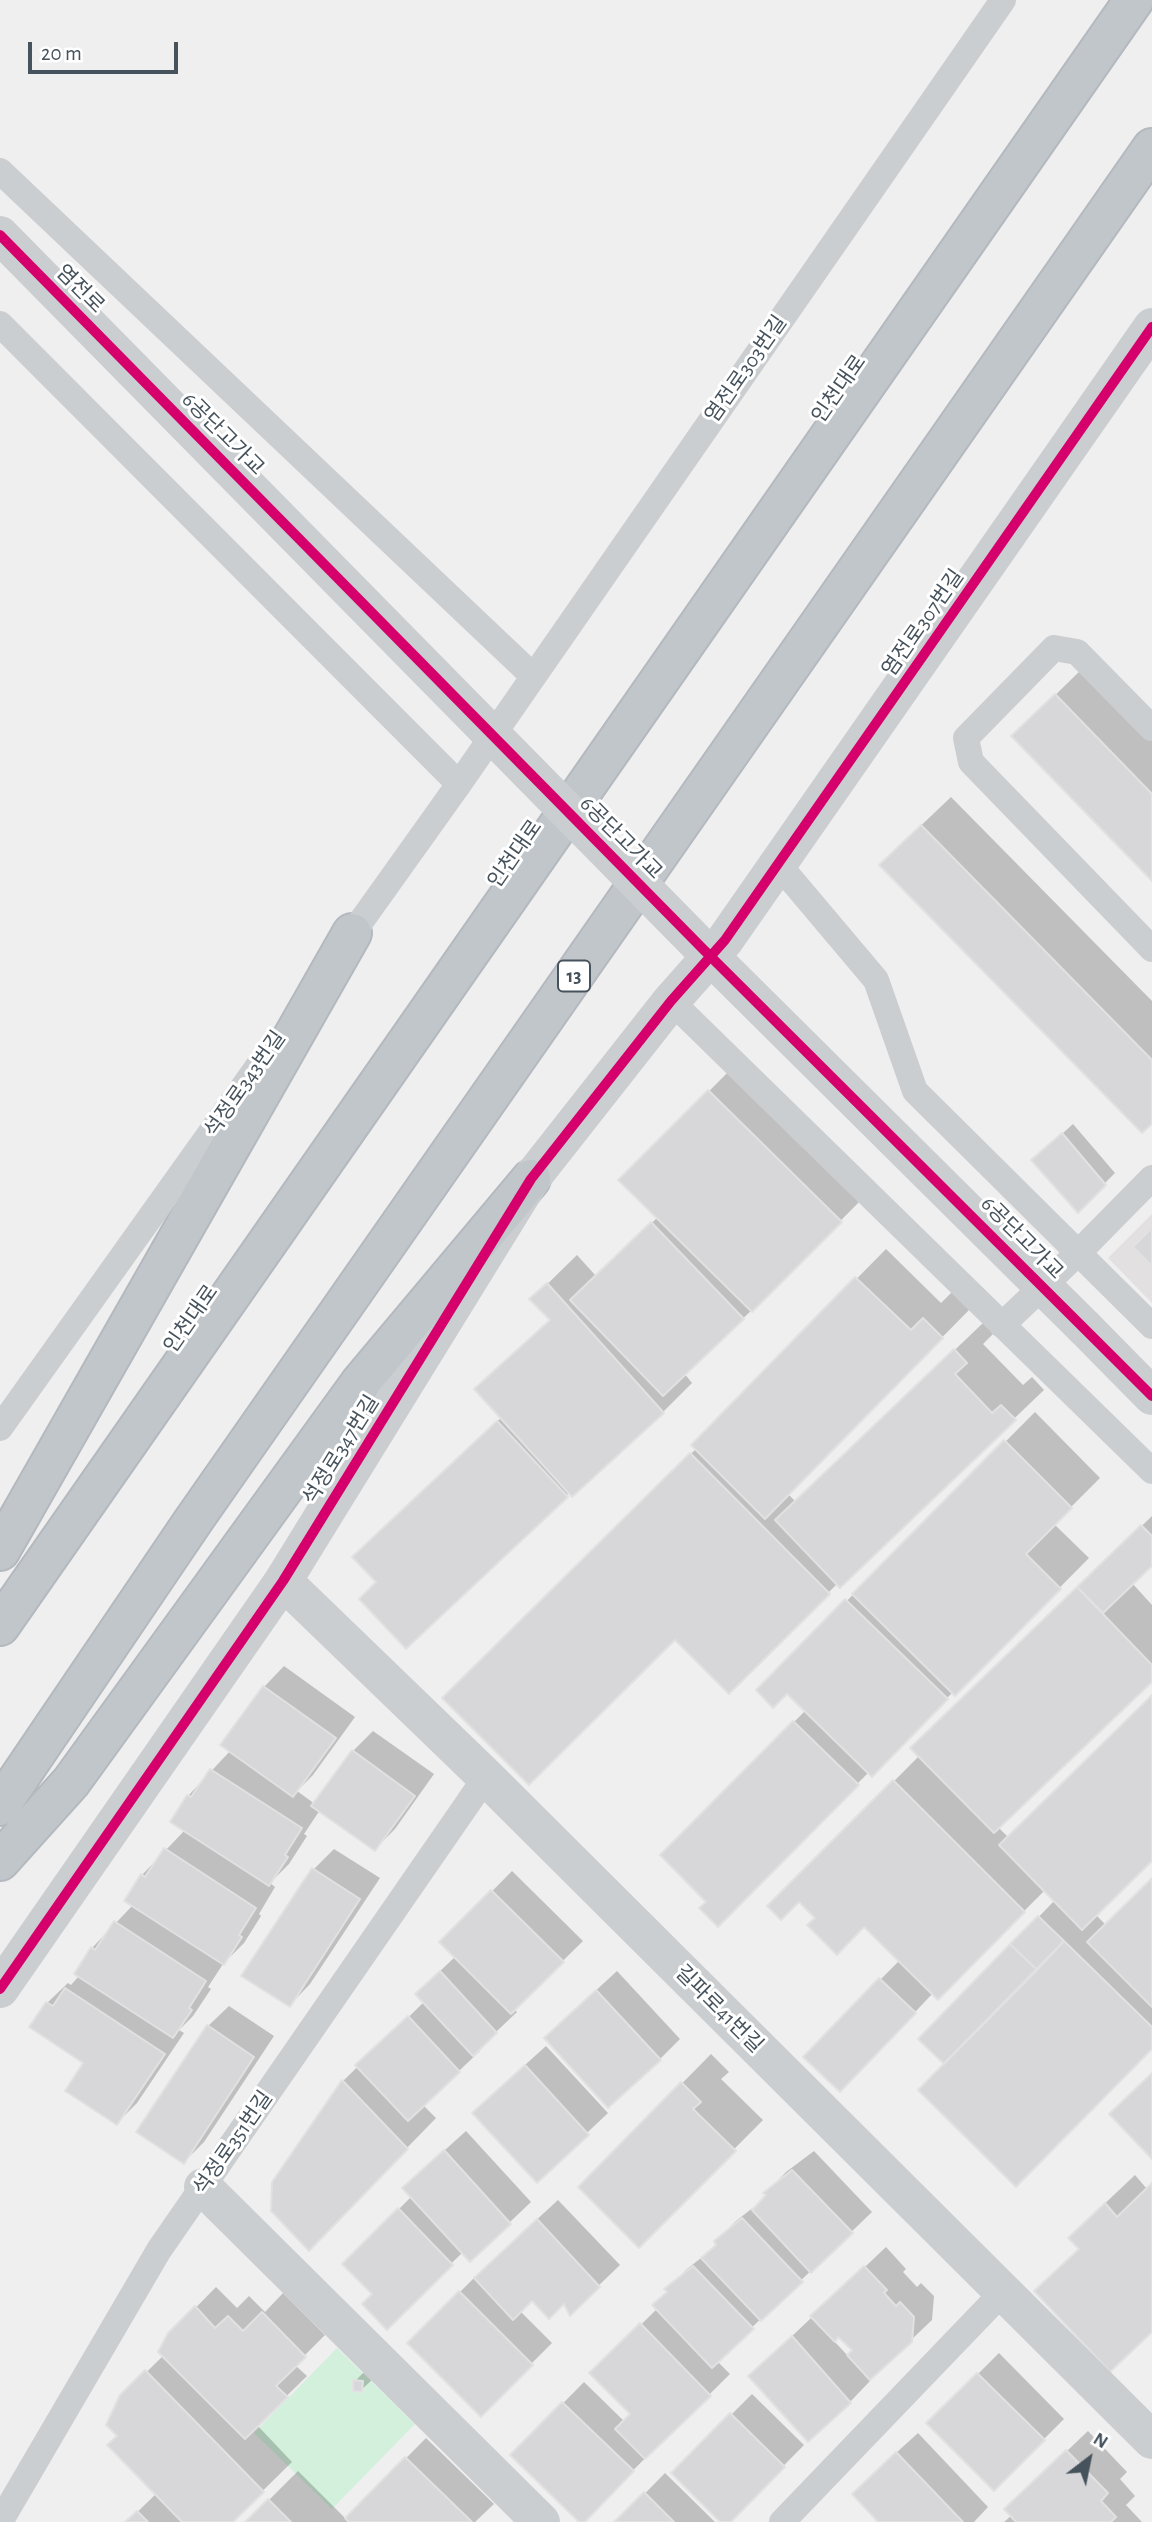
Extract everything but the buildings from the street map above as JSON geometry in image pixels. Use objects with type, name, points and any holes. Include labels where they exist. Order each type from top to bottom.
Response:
[{"type":"highway","name":"인천대로","points":[[0,1626],[1133,0]]},
{"type":"highway","name":"13","points":[[0,1806],[193,1521],[1152,148]]},
{"type":"highway","points":[[0,1551],[352,933]]},
{"type":"highway","points":[[0,1861],[71,1783],[360,1383],[531,1179]]},
{"type":"street","name":"염전로","points":[[0,235],[133,370]]},
{"type":"street","name":"염전로307번길","points":[[725,940],[1152,327]]},
{"type":"street","name":"6공단고가교","points":[[133,370],[703,948],[1152,1396]]},
{"type":"street","name":"석정로347번길","points":[[0,1989],[283,1581],[531,1179],[671,1001],[725,940]]},
{"type":"street","name":"길파로41번길","points":[[283,1581],[486,1777],[1152,2440]]},
{"type":"street","points":[[203,2187],[541,2522]]},
{"type":"lane","name":"염전로303번길","points":[[490,739],[1003,0]]},
{"type":"lane","points":[[0,171],[533,676]]},
{"type":"lane","points":[[0,324],[459,784]]},
{"type":"lane","points":[[1152,728],[1077,652],[1054,648],[966,738],[971,762],[1152,949]]},
{"type":"lane","name":"석정로343번길","points":[[0,1428],[490,739]]},
{"type":"lane","points":[[779,865],[876,980],[915,1091],[1152,1326]]},
{"type":"lane","points":[[671,1001],[1152,1471]]},
{"type":"lane","points":[[1002,1325],[1152,1178]]},
{"type":"lane","name":"석정로351번길","points":[[0,2522],[159,2250],[486,1777]]},
{"type":"lane","points":[[782,2522],[1003,2292]]},
{"type":"shaded area","points":[[1152,1214],[1152,1303],[1108,1258]]},
{"type":"green space","points":[[337,2348],[415,2424],[332,2509],[254,2433]]},
{"type":"cycle path","points":[[0,235],[703,949],[1152,1396]]},
{"type":"cycle path","points":[[0,1989],[283,1581],[531,1179],[671,1001],[725,940],[1152,327]]}]
